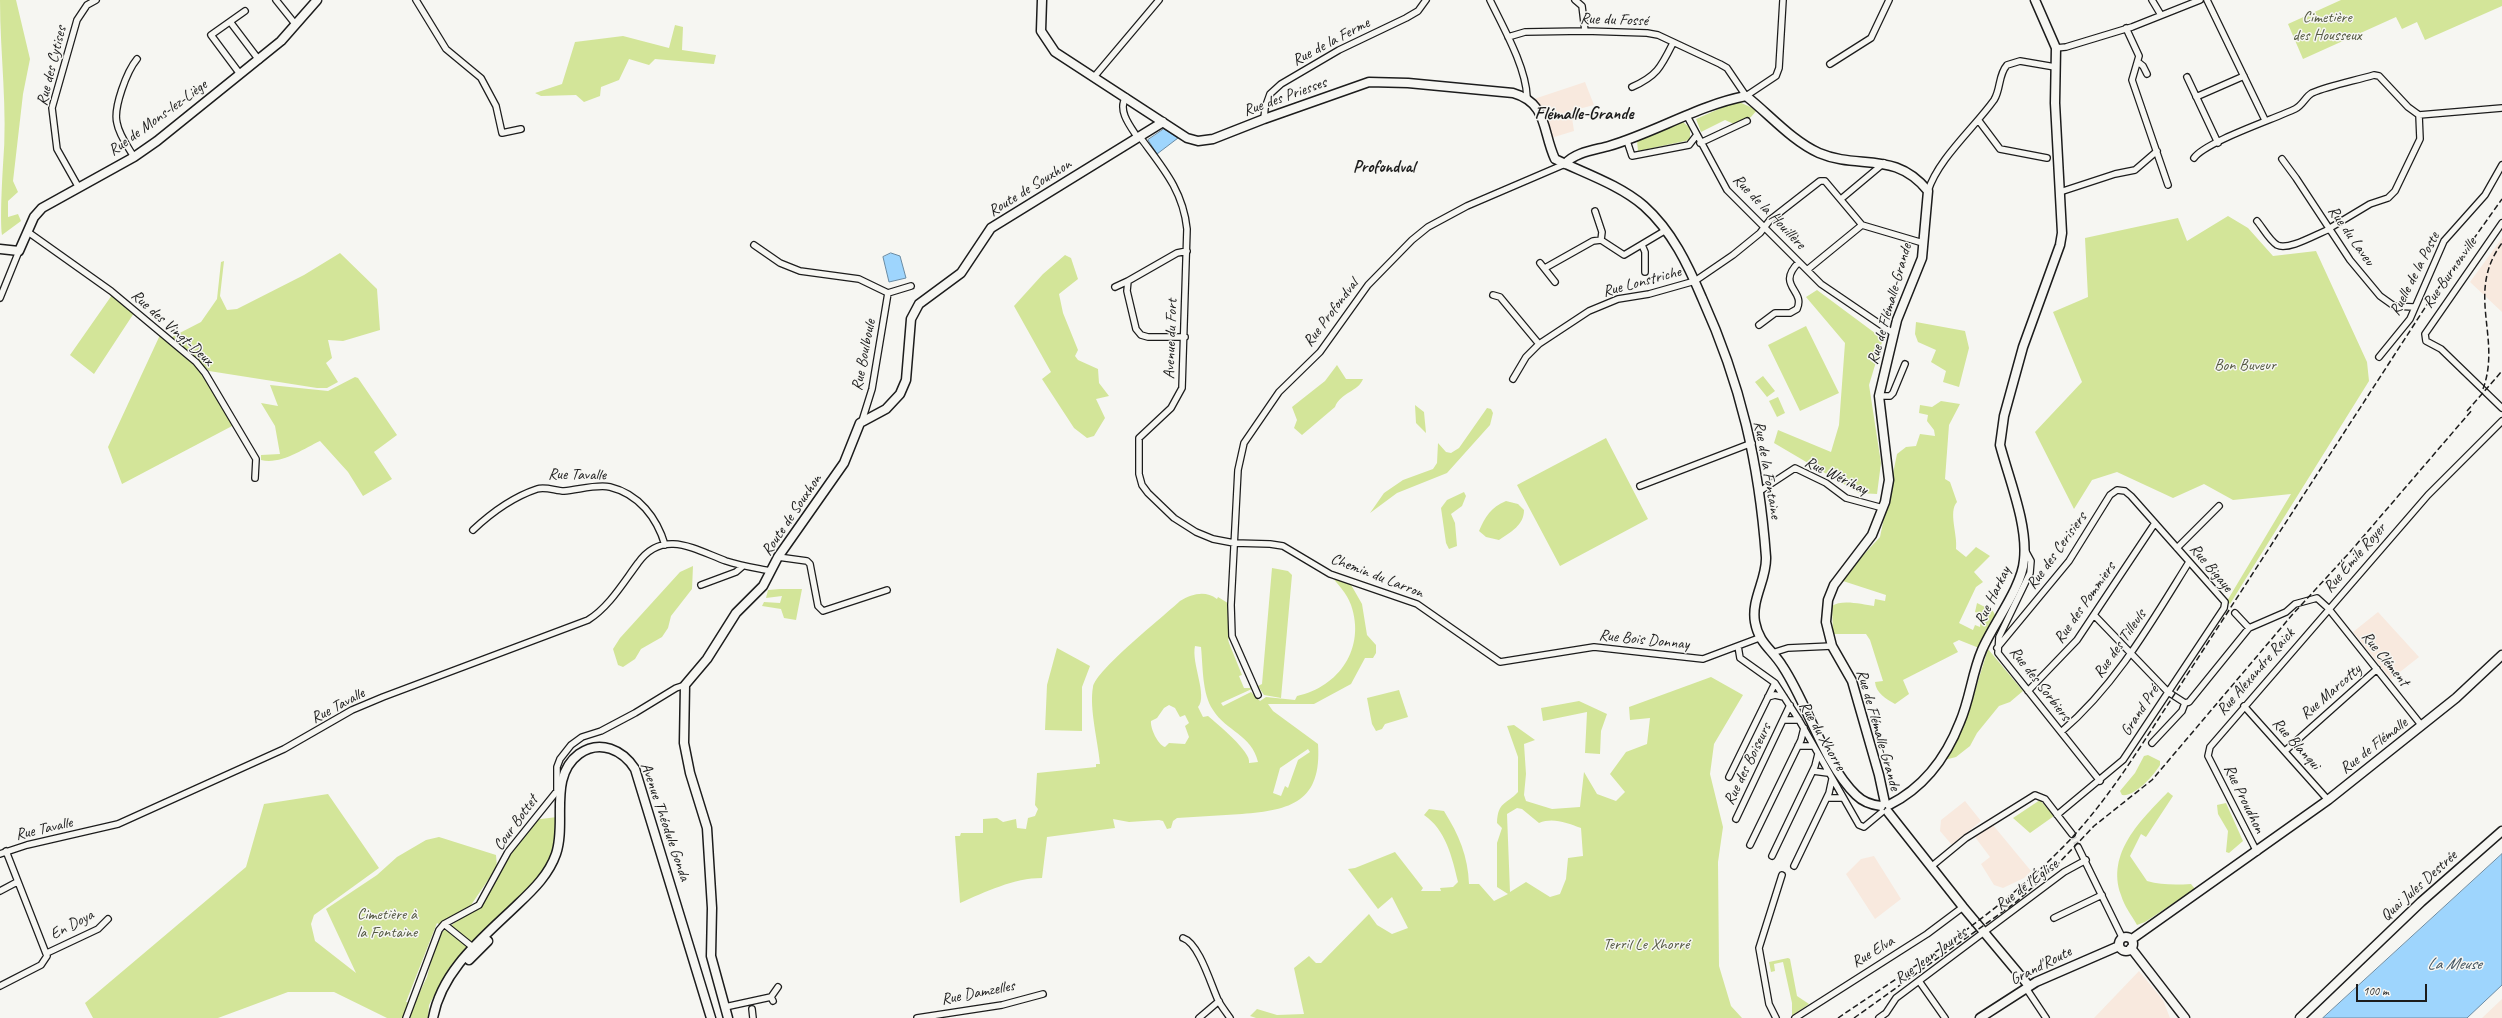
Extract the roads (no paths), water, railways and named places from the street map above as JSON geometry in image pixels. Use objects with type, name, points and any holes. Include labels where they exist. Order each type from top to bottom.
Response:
[{"type":"street","name":"Rue des Cytises","points":[[79,188],[57,149],[52,108],[77,20],[87,5],[96,0]]},
{"type":"street","points":[[276,0],[296,26]]},
{"type":"street","name":"Rue de Mons-lez-Liège","points":[[0,298],[19,251],[42,208],[134,157],[259,60],[296,26],[317,0]]},
{"type":"street","points":[[416,0],[446,49],[481,78],[496,106],[502,134],[521,129]]},
{"type":"street","name":"Rue des Priesses","points":[[1042,0],[1040,31],[1046,42],[1055,52],[1187,138],[1198,141],[1213,139],[1352,87],[1375,81],[1467,88],[1527,97]]},
{"type":"street","points":[[1094,77],[1158,0]]},
{"type":"street","name":"Rue de la Ferme","points":[[1264,119],[1264,108],[1270,94],[1281,84],[1339,50],[1406,18],[1418,11],[1426,0]]},
{"type":"street","points":[[1490,0],[1508,37],[1526,88],[1527,97],[1539,109],[1555,159],[1565,164],[1570,158],[1580,154],[1627,141],[1726,100],[1746,96],[1776,76],[1778,72],[1783,0]]},
{"type":"street","points":[[1575,0],[1582,6],[1585,31]]},
{"type":"street","points":[[1830,64],[1871,38],[1889,0]]},
{"type":"street","points":[[2036,0],[2056,48],[2066,47],[2126,28],[2200,0]]},
{"type":"street","points":[[2152,0],[2161,15]]},
{"type":"street","points":[[2207,0],[2265,120]]},
{"type":"street","points":[[240,74],[211,35],[231,23],[245,11]]},
{"type":"street","points":[[231,23],[259,60]]},
{"type":"street","points":[[2126,28],[2137,51],[2138,62],[2132,73],[2132,80],[2168,185]]},
{"type":"street","name":"Rue du Fossé","points":[[1508,37],[1525,32],[1585,31],[1648,33],[1658,35],[1727,68],[1746,96]]},
{"type":"street","points":[[1632,87],[1653,76],[1659,69],[1673,43]]},
{"type":"street","name":"Rue Harkay","points":[[1885,808],[1924,783],[1960,723],[1982,651],[2019,577],[2025,550],[2024,538],[2000,445],[2004,416],[2032,325],[2060,244],[2060,192],[2056,144],[2056,48]]},
{"type":"street","points":[[134,157],[118,127],[116,113],[129,69],[137,59]]},
{"type":"street","name":"Rue de Flémalle-Grande","points":[[2028,987],[1885,808],[1879,775],[1852,681],[1832,646],[1826,622],[1828,600],[1834,585],[1872,535],[1883,508],[1889,480],[1879,396],[1894,333],[1922,258],[1928,191],[1932,180],[1942,165],[1979,121],[1997,95],[2002,72],[2006,65],[2022,61],[2055,67]]},
{"type":"street","points":[[2138,62],[2143,66],[2147,74]]},
{"type":"street","points":[[2194,158],[2200,152],[2265,120],[2296,109],[2312,93],[2377,75],[2419,115],[2420,139],[2393,194],[2368,206],[2330,228],[2298,243],[2282,246],[2275,243],[2257,220]]},
{"type":"street","points":[[2196,98],[2244,76]]},
{"type":"street","points":[[2187,77],[2218,143]]},
{"type":"street","points":[[1746,96],[1795,138],[1817,152],[1834,157],[1884,162],[1919,180],[1928,191]]},
{"type":"street","name":"Avenue du Fort","points":[[1126,97],[1122,102],[1122,110],[1139,137],[1176,188],[1185,209],[1188,229],[1182,388],[1171,408],[1139,438],[1138,461],[1140,480],[1148,494],[1174,518],[1196,532],[1234,544]]},
{"type":"street","points":[[2419,115],[2502,108]]},
{"type":"street","name":"Rue de la Houillère","points":[[1687,116],[1723,186],[1821,284],[1894,333]]},
{"type":"street","points":[[1700,143],[1747,121]]},
{"type":"street","points":[[1979,121],[2000,149],[2047,158]]},
{"type":"street","name":"Route de Souxhon","points":[[685,685],[707,659],[736,613],[763,586],[778,557],[844,463],[862,421],[886,409],[900,394],[906,380],[911,319],[919,304],[962,273],[991,228],[1163,122]]},
{"type":"street","points":[[1627,141],[1632,156],[1689,145],[1696,136]]},
{"type":"street","points":[[2060,192],[2116,174],[2136,170],[2157,151]]},
{"type":"street","name":"Rue du Laveu","points":[[2282,159],[2355,266],[2385,302],[2400,308],[2413,307]]},
{"type":"street","points":[[1841,199],[1884,162]]},
{"type":"street","name":"Rue Profondval","points":[[1234,544],[1240,455],[1244,443],[1279,392],[1320,352],[1368,285],[1412,240],[1444,217],[1565,164]]},
{"type":"street","name":"Rue de la Fontaine","points":[[1565,164],[1628,194],[1644,206],[1666,230],[1695,281],[1720,338],[1752,443],[1760,491],[1766,559],[1755,605],[1754,619],[1759,638],[1783,666],[1842,778],[1857,796],[1870,804],[1885,808]]},
{"type":"street","name":"Ruelle de la Poste","points":[[2379,357],[2410,319],[2413,307],[2444,241],[2460,220],[2485,195],[2502,165]]},
{"type":"street","name":"Rue Lonstriche","points":[[1513,379],[1526,357],[1538,344],[1589,311],[1615,300],[1695,281],[1733,255],[1765,227],[1770,220],[1820,181],[1825,181],[1862,225]]},
{"type":"street","points":[[1595,211],[1602,234],[1601,240]]},
{"type":"street","name":"Rue Burnonville","points":[[2502,223],[2426,330],[2426,341],[2441,349],[2502,408]]},
{"type":"street","points":[[1807,270],[1862,225],[1923,243]]},
{"type":"street","points":[[1545,268],[1593,241],[1601,240],[1624,255],[1666,230]]},
{"type":"street","name":"Rue des Vingt-Deux","points":[[28,232],[111,291],[196,362],[206,373],[256,459],[255,478]]},
{"type":"street","points":[[754,245],[780,264],[800,271],[823,276],[859,279],[888,293],[911,286]]},
{"type":"street","points":[[1642,245],[1645,252],[1645,272]]},
{"type":"street","points":[[4,250],[19,251]]},
{"type":"street","points":[[1115,287],[1177,253],[1186,251]]},
{"type":"street","name":"Rue de la Houillère","points":[[1759,325],[1775,313],[1790,313],[1797,309],[1798,300],[1788,278],[1790,271],[1799,262]]},
{"type":"street","points":[[1540,263],[1555,282]]},
{"type":"street","points":[[1128,281],[1127,291],[1136,330],[1141,335],[1148,337],[1185,337]]},
{"type":"street","name":"Rue Boulboule","points":[[862,421],[872,389],[888,293]]},
{"type":"street","points":[[1493,295],[1500,297],[1538,344]]},
{"type":"street","points":[[1879,396],[1890,396],[1893,393],[1905,364]]},
{"type":"street","name":"Rue Émile Royer","points":[[2152,743],[2182,711],[2184,703],[2189,702],[2249,628],[2301,602],[2317,598],[2328,608],[2428,495],[2502,421]]},
{"type":"street","points":[[1640,486],[1752,443]]},
{"type":"street","name":"Rue Wérihay","points":[[1760,491],[1795,468],[1826,483],[1846,498],[1883,508]]},
{"type":"street","name":"Rue Tavalle","points":[[0,854],[6,851],[118,824],[284,749],[352,710],[588,620],[606,606],[640,560],[665,545],[656,520],[646,508],[622,492],[610,487],[563,491],[540,488],[522,494],[501,507],[473,530]]},
{"type":"street","name":"Rue des Cerisiers","points":[[1997,648],[2068,561],[2112,493],[2117,490],[2125,492],[2139,506]]},
{"type":"street","name":"Rue Bigaye","points":[[2139,506],[2221,597],[2225,605]]},
{"type":"street","name":"Rue Bigaye","points":[[2178,548],[2219,506]]},
{"type":"street","name":"Rue des Pommiers","points":[[2028,691],[2064,655],[2095,616],[2155,523]]},
{"type":"street","points":[[1234,544],[1231,605],[1232,636],[1258,695]]},
{"type":"street","name":"Chemin du Larron","points":[[1234,544],[1270,544],[1283,546],[1330,574],[1417,604],[1500,662]]},
{"type":"street","points":[[665,545],[687,545],[743,566],[771,571]]},
{"type":"street","name":"Rue des Sorbiers","points":[[2025,550],[2031,561],[2030,573],[1999,638],[1997,648],[1999,656],[2100,781]]},
{"type":"street","points":[[778,557],[807,561],[810,564],[818,606],[823,611],[887,590]]},
{"type":"street","name":"Rue des Tilleuls","points":[[2060,732],[2100,694],[2131,654],[2189,562]]},
{"type":"street","points":[[702,585],[736,572],[743,566]]},
{"type":"street","name":"Grand Pré","points":[[2057,815],[2100,781],[2126,757],[2225,605]]},
{"type":"street","name":"Rue Clément","points":[[2328,608],[2422,726]]},
{"type":"street","name":"Rue Alexandre Raick","points":[[2208,756],[2210,747],[2328,608]]},
{"type":"street","name":"Rue Bigaye","points":[[2235,613],[2249,628]]},
{"type":"street","points":[[2095,616],[2168,692],[2184,703]]},
{"type":"street","name":"Rue Bois Donnay","points":[[1500,662],[1594,648],[1703,658],[1759,638]]},
{"type":"street","name":"Rue du Xhorre","points":[[1738,646],[1738,656],[1742,661],[1764,673],[1775,683],[1790,705],[1859,825],[1864,827],[1869,824],[1885,808]]},
{"type":"street","points":[[1772,653],[1788,648],[1832,646]]},
{"type":"street","name":"Rue de Flémalle","points":[[2257,852],[2328,800],[2422,726],[2478,679],[2502,655]]},
{"type":"street","name":"Rue Marcotty","points":[[2285,751],[2377,669]]},
{"type":"street","points":[[1729,777],[1775,683]]},
{"type":"street","points":[[685,685],[684,744],[690,773],[707,828],[712,908],[711,956],[728,1018]]},
{"type":"street","name":"Cour Bottet","points":[[444,924],[479,905],[508,852],[557,790],[557,767],[560,759],[570,746],[582,737],[601,731],[635,713],[669,691],[685,685]]},
{"type":"street","points":[[1768,697],[1775,695],[1784,697]]},
{"type":"street","name":"Rue des Boiseurs","points":[[1736,819],[1790,705]]},
{"type":"street","name":"Rue Blanqui","points":[[2244,706],[2328,800]]},
{"type":"street","name":"Rue des Boiseurs","points":[[1784,720],[1799,720]]},
{"type":"street","points":[[1750,845],[1798,746],[1804,728]]},
{"type":"street","points":[[1798,746],[1813,746]]},
{"type":"street","name":"Avenue Théodule Gonda","points":[[433,1018],[444,985],[538,883],[553,862],[559,840],[561,784],[567,766],[578,755],[590,749],[606,747],[626,756],[635,769],[711,1018]]},
{"type":"street","name":"Avenue Théodule Gonda","points":[[438,1018],[448,987],[476,949],[543,886],[558,863],[564,840],[566,785],[571,769],[581,759],[591,754],[614,754],[628,765],[635,778],[705,1018]]},
{"type":"street","points":[[1772,856],[1813,771],[1818,754]]},
{"type":"street","name":"Rue Proudhon","points":[[2208,756],[2257,852]]},
{"type":"street","points":[[1813,771],[1828,772]]},
{"type":"street","points":[[1794,866],[1827,798],[1832,779]]},
{"type":"street","points":[[1932,866],[1966,838],[2027,798],[2035,795],[2042,797],[2072,834]]},
{"type":"street","points":[[1827,798],[1843,798]]},
{"type":"street","name":"Quai Jules Destrée","points":[[2300,1018],[2421,902],[2502,830]]},
{"type":"street","points":[[2078,847],[2086,860],[2122,937],[2119,946],[2124,951],[2131,948]]},
{"type":"street","points":[[0,986],[41,965],[46,960],[48,953],[17,882],[6,851]]},
{"type":"street","points":[[2122,937],[2132,939],[2257,852]]},
{"type":"street","name":"Rue de l'Église","points":[[1985,934],[2064,872],[2086,860]]},
{"type":"street","points":[[1776,1018],[1769,1004],[1759,948],[1782,875]]},
{"type":"street","points":[[0,891],[17,882]]},
{"type":"street","points":[[2054,918],[2102,895]]},
{"type":"street","name":"Rue Elva","points":[[1795,1018],[1927,934],[1963,907]]},
{"type":"street","name":"En Doya","points":[[48,953],[98,929],[108,918]]},
{"type":"street","points":[[406,1018],[437,934],[444,924],[476,949]]},
{"type":"street","name":"Rue Jean Jaurès","points":[[1879,1018],[1886,1014],[1896,998],[1985,934]]},
{"type":"street","points":[[1183,938],[1189,941],[1203,964],[1219,1001],[1230,1018]]},
{"type":"street","points":[[2132,939],[2131,948],[2185,1018]]},
{"type":"street","name":"Grand'Route","points":[[1980,1018],[2028,987],[2119,946]]},
{"type":"street","points":[[1919,981],[1945,1018]]},
{"type":"street","points":[[725,1007],[772,999],[778,987]]},
{"type":"street","points":[[2028,987],[2046,1018]]},
{"type":"street","name":"Rue Damzelles","points":[[917,1018],[1002,1005],[1043,994]]},
{"type":"street","points":[[1199,1018],[1219,1001]]},
{"type":"street","points":[[752,1009],[753,1018]]},
{"type":"water","points":[[1164,129],[1178,138],[1157,154],[1148,140]]},
{"type":"water","points":[[891,253],[900,256],[906,278],[889,282],[883,257]]},
{"type":"water","name":"La Meuse","points":[[2502,854],[2502,985],[2467,1018],[2323,1018]]},
{"type":"tunnel","points":[[2072,834],[2078,847]]},
{"type":"railway","points":[[1838,1018],[1954,939],[2010,896],[2061,849],[2093,813],[2139,749],[2430,300],[2502,199]]},
{"type":"railway","points":[[2483,389],[2488,370],[2489,351],[2485,297],[2486,280],[2491,261],[2502,243]]},
{"type":"railway","points":[[2467,411],[2502,371]]},
{"type":"railway","points":[[1854,1018],[2015,903],[2055,867],[2094,826],[2152,780],[2292,615],[2350,552],[2472,410]]},
{"type":"district","name":"Flémalle-Grande","points":[[1584,114]]},
{"type":"district","name":"Profondval","points":[[1384,168]]},
{"type":"park label","name":"Cimetière des Housseux","points":[[2327,27]]},
{"type":"park label","name":"Bon Buveur","points":[[2245,366]]},
{"type":"park label","name":"Cimetière à la Fontaine","points":[[387,924]]},
{"type":"park label","name":"Terril Le Xhorré","points":[[1646,945]]}]
